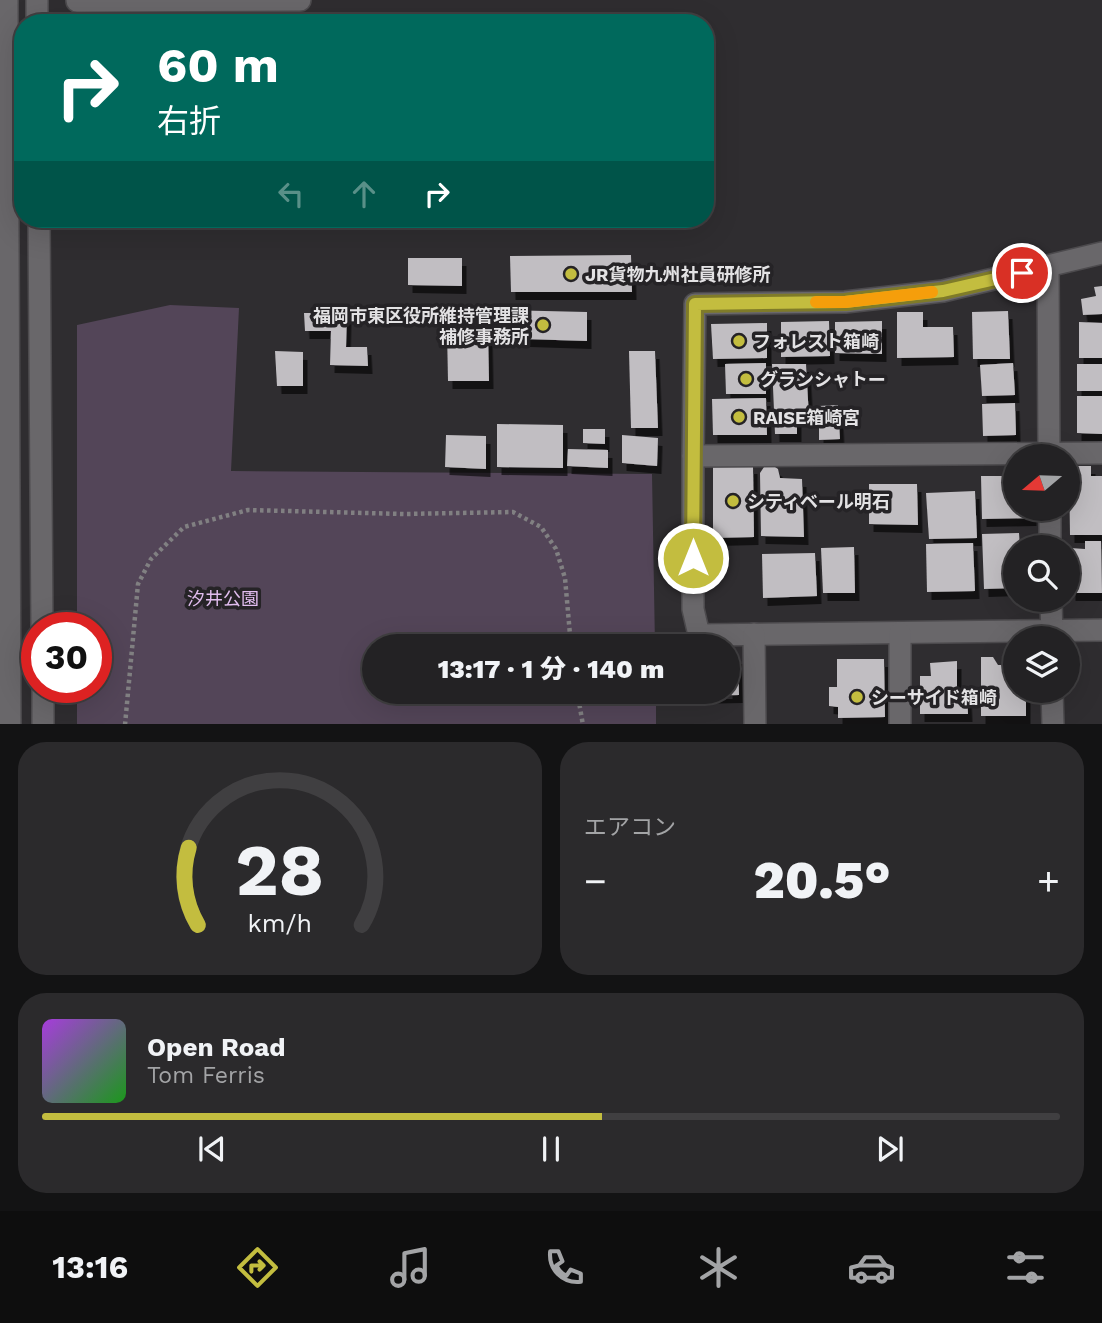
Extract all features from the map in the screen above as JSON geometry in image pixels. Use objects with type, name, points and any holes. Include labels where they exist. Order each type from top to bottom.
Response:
[{"type":"street","points":[[7,0],[10,724]]},
{"type":"street","points":[[77,0],[300,0]]},
{"type":"street","points":[[39,228],[42,612]]},
{"type":"street","points":[[1003,634],[699,635],[693,610],[695,304],[845,302],[943,291],[1102,253]]},
{"type":"street","points":[[1048,267],[1049,444]]},
{"type":"street","points":[[1080,454],[1102,453]]},
{"type":"street","points":[[693,456],[1003,455]]},
{"type":"street","points":[[1080,631],[1102,629]]},
{"type":"street","points":[[900,633],[900,724]]},
{"type":"street","points":[[754,634],[755,724]]},
{"type":"street","points":[[43,703],[43,724]]},
{"type":"street","points":[[1052,703],[1053,724]]},
{"type":"path","points":[[125,724],[138,584],[151,559],[184,527],[248,510],[404,514],[513,512],[541,527],[556,549],[565,578],[570,634]]},
{"type":"path","points":[[579,704],[583,724]]},
{"type":"green space","name":"汐井公園","points":[[170,305],[239,308],[231,471],[652,474],[655,634],[362,634],[362,704],[656,704],[656,724],[77,724],[77,703],[112,703],[112,612],[77,612],[77,325]]},
{"type":"building","name":"JR貨物九州社員研修所","points":[[631,255],[632,292],[511,292],[510,256]]},
{"type":"building","points":[[408,258],[462,258],[462,286],[408,285]]},
{"type":"building","points":[[1102,286],[1102,314],[1083,315],[1081,299],[1096,296],[1094,287]]},
{"type":"building","name":"福岡市東区役所維持管理課 補修事務所","points":[[498,310],[587,312],[587,341],[498,338]]},
{"type":"building","points":[[1008,311],[1010,359],[973,359],[972,312]]},
{"type":"building","points":[[897,312],[923,312],[923,327],[953,327],[954,357],[897,358]]},
{"type":"building","points":[[304,313],[347,313],[346,347],[367,347],[368,366],[330,365],[331,331],[305,331]]},
{"type":"building","points":[[829,321],[830,356],[781,357],[781,322]]},
{"type":"building","points":[[882,321],[882,354],[835,353],[835,322]]},
{"type":"building","points":[[1079,322],[1102,323],[1102,358],[1079,358]]},
{"type":"building","name":"フォレスト箱崎","points":[[767,323],[767,358],[713,359],[711,324]]},
{"type":"building","points":[[447,331],[488,331],[489,381],[448,381]]},
{"type":"building","points":[[275,351],[303,352],[303,386],[277,386]]},
{"type":"building","points":[[629,351],[655,351],[658,428],[631,428]]},
{"type":"building","name":"グランシャトー","points":[[766,363],[766,394],[726,394],[725,364]]},
{"type":"building","points":[[1013,363],[1015,395],[982,396],[980,365]]},
{"type":"building","points":[[772,364],[806,364],[809,418],[797,417],[797,434],[775,434]]},
{"type":"building","points":[[1077,364],[1102,364],[1102,391],[1077,391]]},
{"type":"building","points":[[1077,396],[1102,396],[1102,434],[1077,433]]},
{"type":"building","name":"RAISE箱崎宮","points":[[766,398],[767,435],[713,435],[712,399]]},
{"type":"building","points":[[1015,403],[1016,435],[983,436],[982,404]]},
{"type":"building","points":[[838,405],[840,439],[819,440],[819,406]]},
{"type":"building","points":[[497,424],[563,425],[563,468],[497,467]]},
{"type":"building","points":[[583,429],[605,429],[605,444],[583,443]]},
{"type":"building","points":[[446,435],[486,436],[486,469],[445,467]]},
{"type":"building","points":[[622,435],[658,438],[657,466],[622,463]]},
{"type":"building","points":[[568,449],[608,450],[608,468],[567,466]]},
{"type":"building","points":[[772,465],[778,469],[780,478],[802,479],[804,537],[761,536],[760,473],[764,467]]},
{"type":"building","name":"シティベール明石","points":[[713,466],[753,466],[754,537],[713,538]]},
{"type":"building","points":[[1080,466],[1091,466],[1091,476],[1102,476],[1102,535],[1070,535],[1070,522],[1080,522]]},
{"type":"building","points":[[981,476],[1003,476],[1003,519],[982,519]]},
{"type":"building","points":[[869,484],[917,484],[918,525],[869,524]]},
{"type":"building","points":[[975,491],[977,538],[929,539],[926,493]]},
{"type":"building","points":[[1019,533],[1003,535],[1003,588],[984,589],[982,534]]},
{"type":"building","points":[[1085,541],[1101,541],[1102,593],[1080,593],[1080,549],[1085,549]]},
{"type":"building","points":[[973,543],[975,591],[927,592],[926,544]]},
{"type":"building","points":[[854,547],[855,593],[823,593],[821,548]]},
{"type":"building","points":[[815,553],[817,596],[763,598],[762,554]]},
{"type":"building","points":[[981,657],[993,657],[998,665],[1003,665],[1003,703],[1026,703],[1026,716],[981,716]]},
{"type":"building","name":"シーサイド箱崎","points":[[837,659],[884,659],[885,717],[838,718],[838,707],[829,706],[829,687],[837,687]]},
{"type":"building","points":[[957,661],[957,694],[967,694],[968,714],[920,714],[920,676],[931,676],[930,663]]},
{"type":"slow traffic","points":[[816,302],[845,302],[932,292]]},
{"type":"place","name":"JR貨物九州社員研修所","points":[[571,274]]},
{"type":"place","name":"福岡市東区役所維持管理課 補修事務所","points":[[543,325]]},
{"type":"place","name":"フォレスト箱崎","points":[[739,341]]},
{"type":"place","name":"グランシャトー","points":[[746,379]]},
{"type":"place","name":"RAISE箱崎宮","points":[[739,417]]},
{"type":"place","name":"シティベール明石","points":[[733,501]]},
{"type":"place","name":"シーサイド箱崎","points":[[857,697]]},
{"type":"route","points":[[693,558],[695,304],[845,302],[943,291],[1022,273]]}]
